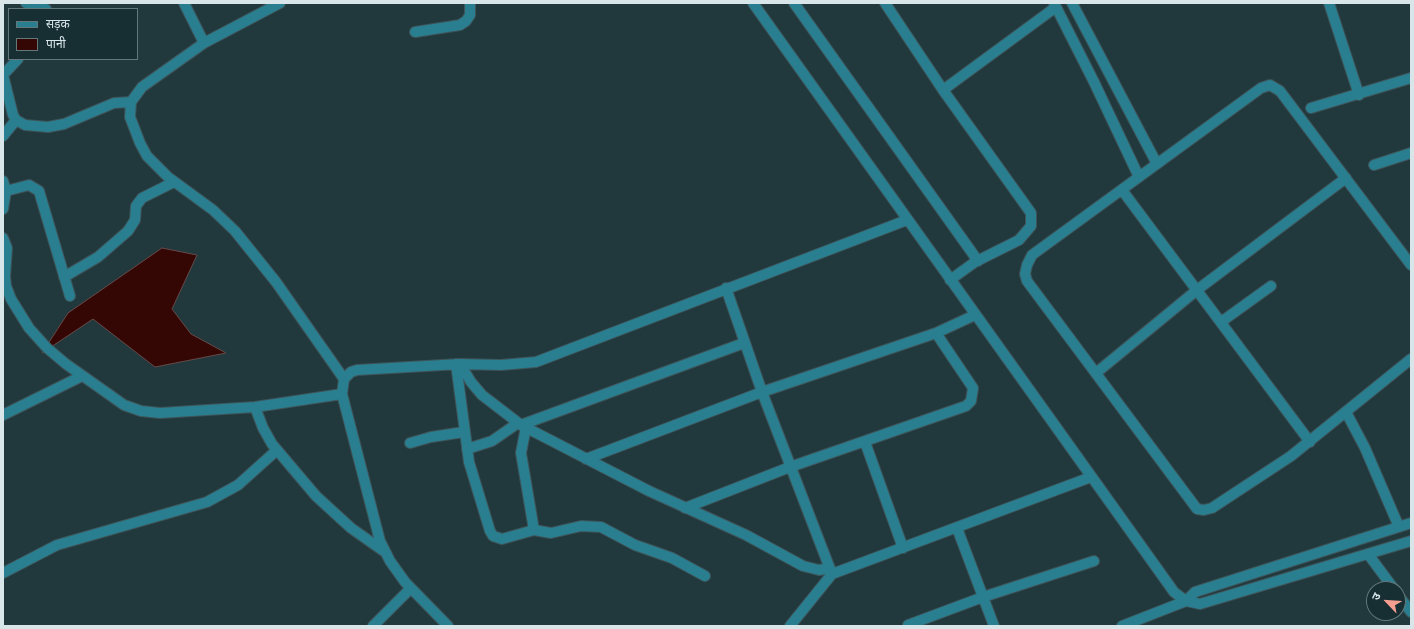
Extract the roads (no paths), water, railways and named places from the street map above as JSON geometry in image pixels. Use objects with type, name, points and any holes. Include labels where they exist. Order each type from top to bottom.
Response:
[{"type":"street","points":[[26,3],[43,8]]},
{"type":"street","points":[[184,3],[204,43]]},
{"type":"street","points":[[280,3],[204,43],[142,87],[131,102],[130,117],[140,143],[147,156],[157,168],[213,210],[235,231],[276,282],[344,379]]},
{"type":"street","points":[[415,32],[460,25],[466,21],[470,15],[470,3]]},
{"type":"street","points":[[752,3],[1174,592],[1186,601],[1200,604],[1411,541]]},
{"type":"street","points":[[794,3],[978,261]]},
{"type":"street","points":[[885,3],[943,90],[1031,213],[1031,226],[1019,240],[978,261],[950,280]]},
{"type":"street","points":[[1072,3],[1157,164]]},
{"type":"street","points":[[1330,3],[1359,95]]},
{"type":"street","points":[[943,90],[1055,5],[1140,177]]},
{"type":"street","points":[[17,60],[3,75],[9,104],[16,120],[24,125],[48,128],[64,124],[114,103],[131,102]]},
{"type":"street","points":[[1310,108],[1359,95],[1411,78]]},
{"type":"street","points":[[1411,265],[1280,91],[1270,85],[1262,88],[1032,256],[1027,265],[1025,274],[1027,281],[1197,509],[1204,510],[1218,504],[1310,442],[1411,359]]},
{"type":"street","points":[[3,136],[16,120]]},
{"type":"street","points":[[1374,165],[1411,153]]},
{"type":"street","points":[[1096,373],[1198,290],[1346,178]]},
{"type":"street","points":[[64,277],[98,257],[128,231],[135,220],[136,206],[142,198],[174,182]]},
{"type":"street","points":[[3,209],[5,186],[29,185],[39,191],[70,296]]},
{"type":"street","points":[[1122,190],[1310,442]]},
{"type":"street","points":[[448,626],[411,588],[380,540],[342,394],[344,379],[351,372],[357,370],[458,364],[501,365],[536,362],[726,288],[908,220]]},
{"type":"street","points":[[3,238],[7,248],[6,286],[20,316],[47,348],[82,376],[124,406],[141,411],[160,413],[255,407],[342,394]]},
{"type":"street","points":[[1221,322],[1271,286]]},
{"type":"street","points":[[726,288],[762,392],[831,571]]},
{"type":"street","points":[[586,459],[762,392],[936,333],[975,315]]},
{"type":"street","points":[[685,508],[790,467],[966,406],[971,401],[973,388],[936,333]]},
{"type":"street","points":[[467,449],[492,441],[522,425],[744,343]]},
{"type":"street","points":[[458,364],[482,395],[522,425],[586,459],[685,508],[746,535],[803,566],[819,570],[831,571],[903,548],[1092,477]]},
{"type":"street","points":[[458,364],[467,449],[473,476],[490,531],[493,536],[502,539],[534,530],[551,533],[581,526],[601,527],[635,545],[672,558],[705,576]]},
{"type":"street","points":[[3,415],[82,376]]},
{"type":"street","points":[[255,407],[263,428],[277,450],[316,496],[351,528],[387,553]]},
{"type":"street","points":[[1346,412],[1365,448],[1399,527]]},
{"type":"street","points":[[522,425],[521,453],[534,530]]},
{"type":"street","points":[[410,443],[431,437],[464,432]]},
{"type":"street","points":[[865,442],[903,548]]},
{"type":"street","points":[[3,573],[57,545],[99,535],[207,502],[238,485],[277,450]]},
{"type":"street","points":[[1122,626],[1186,601],[1195,592],[1411,523]]},
{"type":"street","points":[[957,528],[994,626]]},
{"type":"street","points":[[1368,554],[1388,581]]},
{"type":"street","points":[[908,625],[983,597],[1094,561]]},
{"type":"street","points":[[790,626],[831,571]]},
{"type":"street","points":[[373,626],[411,588]]},
{"type":"water","points":[[162,248],[197,255],[172,309],[191,334],[226,353],[155,367],[93,319],[42,353],[68,313]]}]
